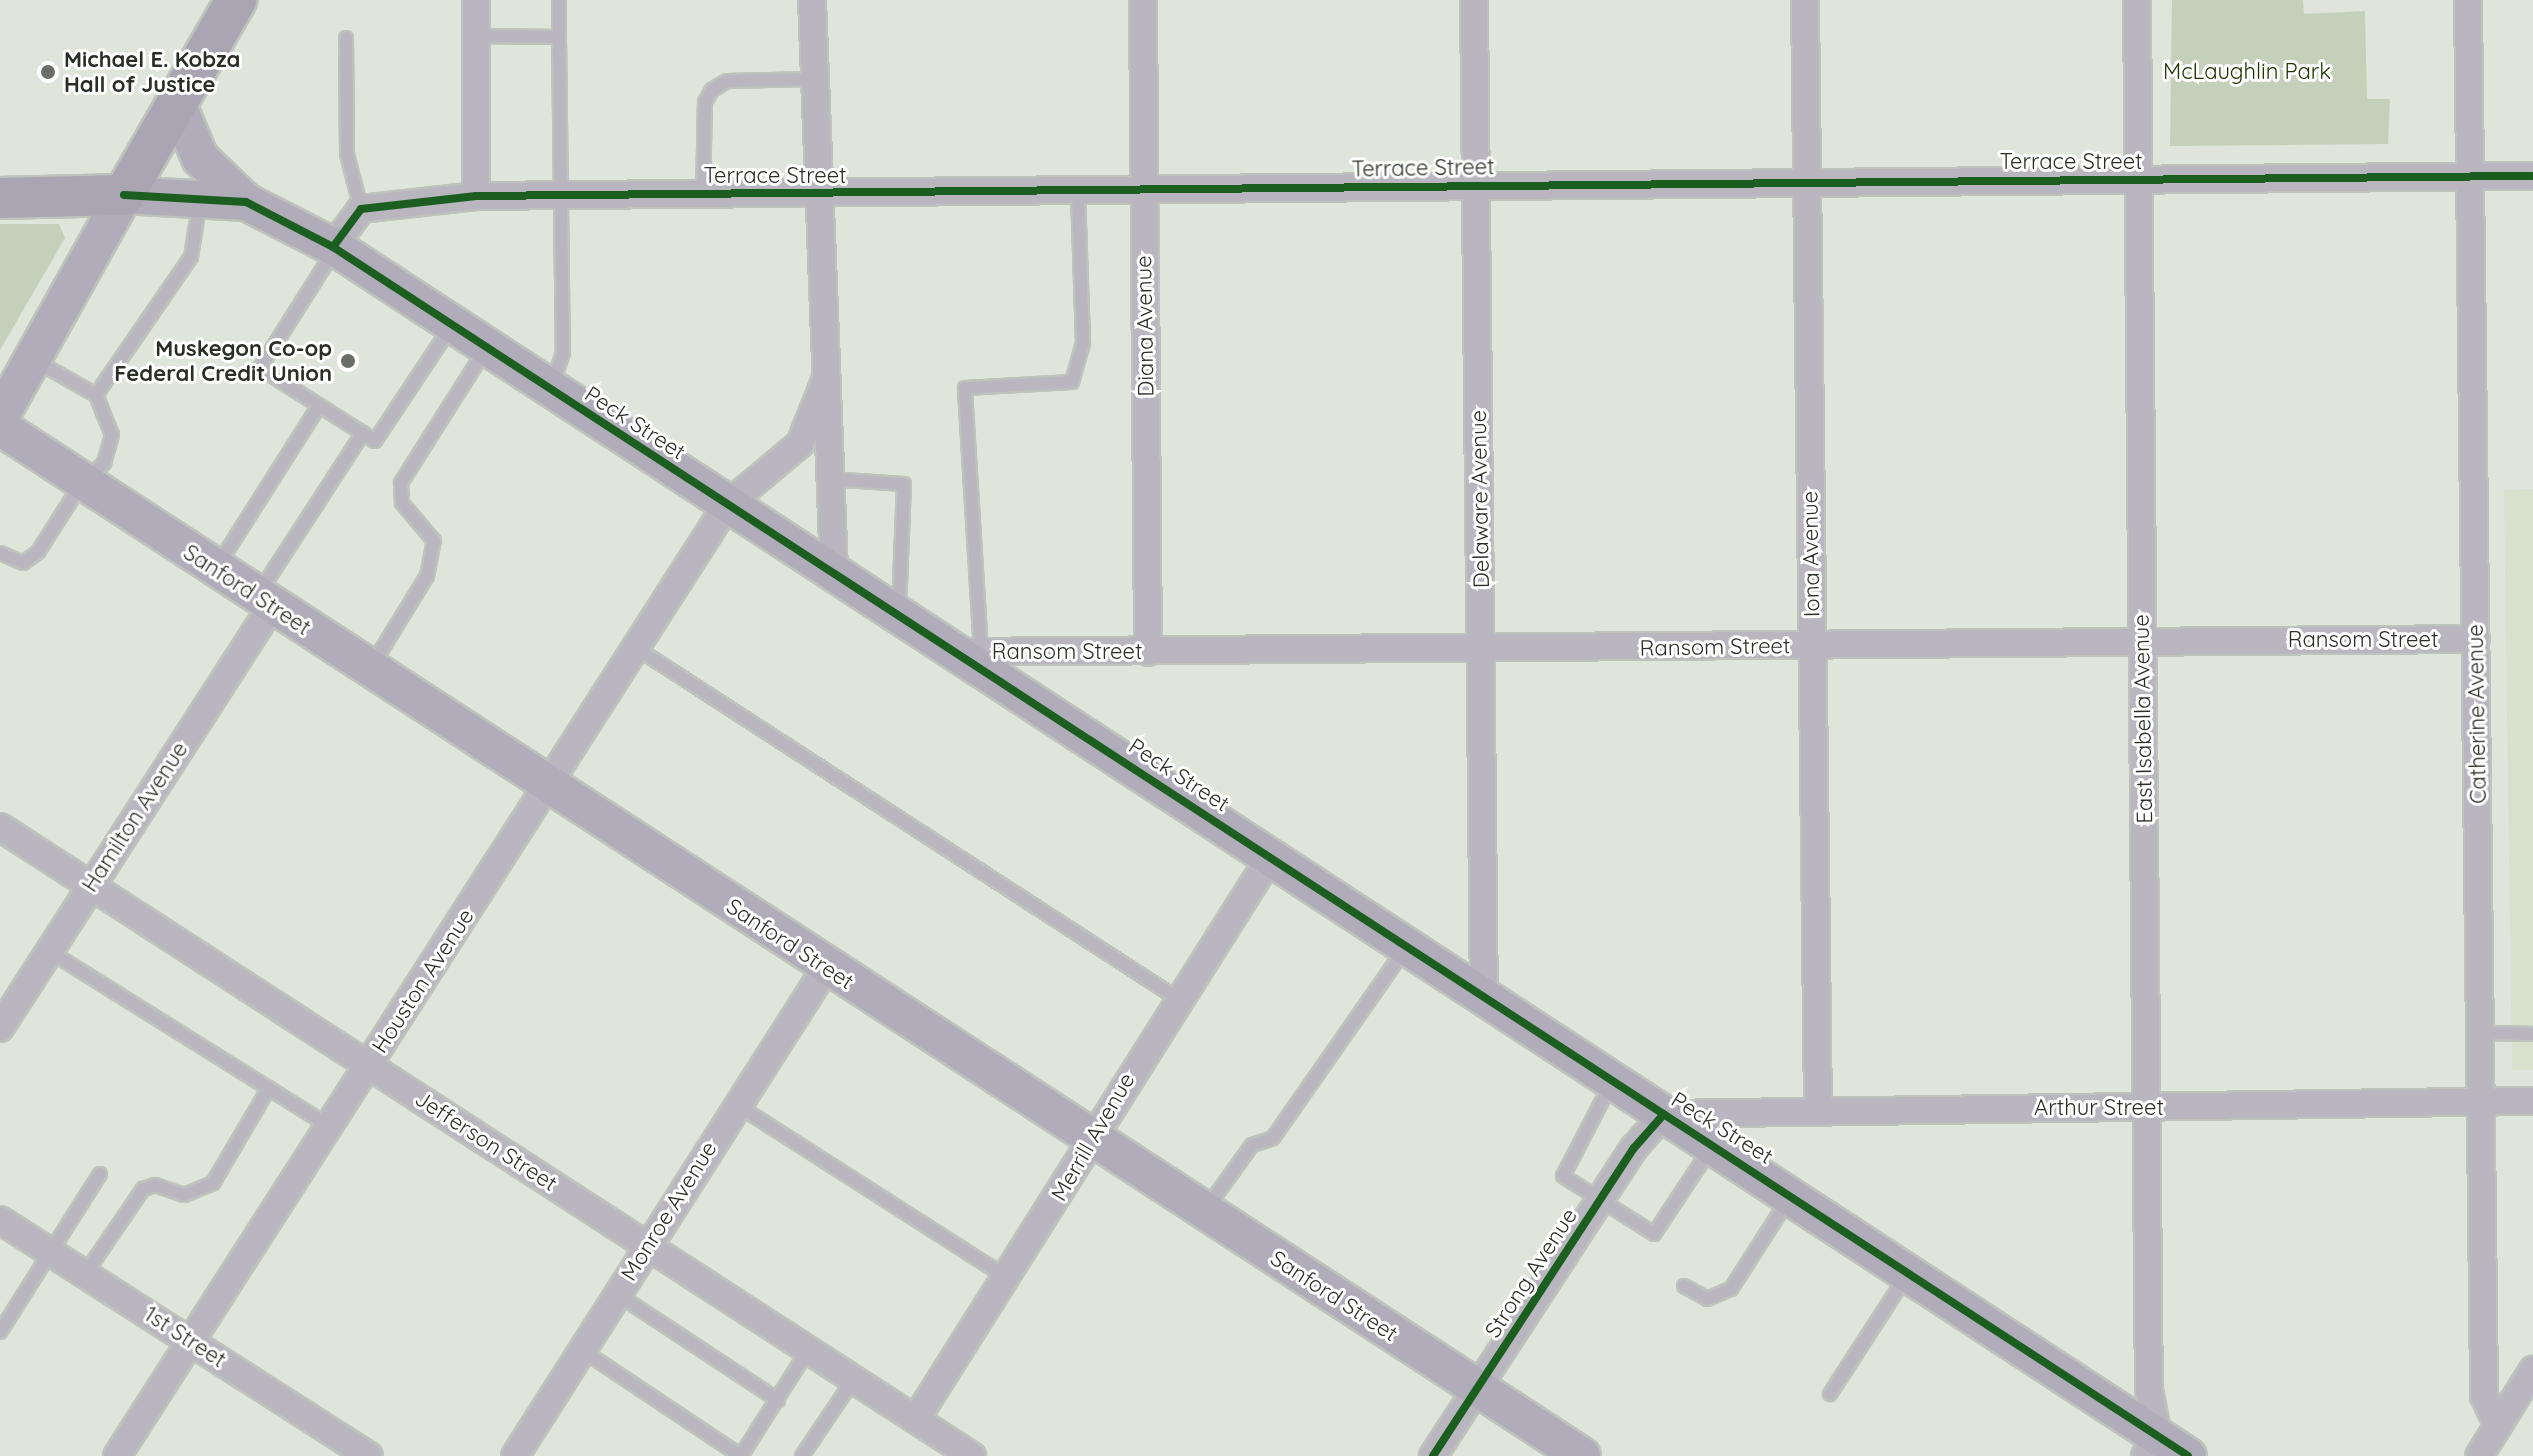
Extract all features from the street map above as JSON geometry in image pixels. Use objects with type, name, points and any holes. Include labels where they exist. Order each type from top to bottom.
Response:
[{"type":"main road","points":[[0,198],[124,195],[236,0]]},
{"type":"street","points":[[476,0],[476,196]]},
{"type":"street","points":[[812,0],[814,194],[834,571]]},
{"type":"street","name":"Diana Avenue","points":[[1143,0],[1148,652]]},
{"type":"street","name":"Delaware Avenue","points":[[1474,0],[1484,999]]},
{"type":"street","name":"Iona Avenue","points":[[1805,0],[1818,1108]]},
{"type":"street","name":"East Isabella Avenue","points":[[2137,0],[2151,1446]]},
{"type":"street","name":"Catherine Avenue","points":[[2468,0],[2484,1396],[2498,1426]]},
{"type":"street","points":[[177,103],[200,158],[246,202]]},
{"type":"street","name":"Terrace Street","points":[[361,209],[476,196],[2533,176]]},
{"type":"street","points":[[0,417],[124,195]]},
{"type":"street","name":"Peck Street","points":[[124,195],[246,202],[335,248],[727,505],[898,613],[968,652],[1484,999],[1612,1082],[1715,1142],[1910,1269],[2151,1446],[2188,1456]]},
{"type":"street","points":[[335,248],[361,209]]},
{"type":"street","name":"Houston Avenue","points":[[117,1456],[638,649],[727,505],[800,444],[825,381]]},
{"type":"street","name":"Sanford Street","points":[[0,427],[826,968],[1582,1456]]},
{"type":"street","name":"Hamilton Avenue","points":[[0,1028],[265,601]]},
{"type":"street","name":"Ransom Street","points":[[968,652],[1482,651],[2476,639]]},
{"type":"street","name":"Jefferson Street","points":[[0,827],[972,1456]]},
{"type":"street","name":"Merrill Avenue","points":[[916,1419],[1271,856]]},
{"type":"street","name":"Monroe Avenue","points":[[515,1456],[826,968]]},
{"type":"street","name":"Arthur Street","points":[[1664,1114],[1818,1108],[2149,1108],[2533,1101]]},
{"type":"street","name":"Strong Avenue","points":[[1433,1456],[1601,1199],[1664,1114]]},
{"type":"street","name":"1st Street","points":[[0,1220],[369,1456]]},
{"type":"street","points":[[2479,1456],[2533,1370]]},
{"type":"lane","points":[[550,389],[563,353],[559,0]]},
{"type":"lane","points":[[476,36],[559,37]]},
{"type":"lane","points":[[346,38],[347,154],[361,209]]},
{"type":"lane","points":[[703,195],[705,102],[712,90],[727,81],[813,79]]},
{"type":"lane","points":[[968,652],[965,388],[1072,382],[1083,343],[1078,190]]},
{"type":"lane","points":[[96,395],[191,257],[201,199]]},
{"type":"lane","points":[[335,248],[260,368],[375,441],[452,325]]},
{"type":"lane","points":[[369,669],[427,576],[434,541],[402,503],[401,483],[487,347]]},
{"type":"lane","points":[[0,553],[23,563],[38,552],[82,483],[112,450],[96,395],[33,359]]},
{"type":"lane","points":[[216,569],[319,406]]},
{"type":"lane","points":[[265,601],[363,433]]},
{"type":"lane","points":[[829,479],[904,484],[898,613]]},
{"type":"lane","points":[[638,649],[1178,999]]},
{"type":"lane","points":[[1204,1212],[1252,1145],[1273,1138],[1406,947]]},
{"type":"lane","points":[[49,951],[329,1126]]},
{"type":"lane","points":[[2481,1033],[2533,1034]]},
{"type":"lane","points":[[1612,1082],[1563,1176],[1654,1234],[1715,1142]]},
{"type":"lane","points":[[85,1274],[143,1189],[155,1185],[184,1195],[213,1183],[269,1088]]},
{"type":"lane","points":[[737,1105],[1007,1278]]},
{"type":"lane","points":[[0,1332],[100,1174]]},
{"type":"lane","points":[[1684,1286],[1707,1299],[1731,1289],[1792,1194]]},
{"type":"lane","points":[[1830,1394],[1910,1269]]},
{"type":"lane","points":[[617,1294],[778,1400]]},
{"type":"lane","points":[[582,1350],[741,1456],[808,1350]]},
{"type":"lane","points":[[802,1456],[854,1379]]},
{"type":"shaded area","points":[[2533,489],[2533,1070],[2512,1070],[2504,490]]},
{"type":"green space","name":"McLaughlin Park","points":[[2172,0],[2303,0],[2304,14],[2365,11],[2367,99],[2390,99],[2388,144],[2170,146]]},
{"type":"green space","points":[[0,224],[59,224],[65,238],[0,350]]},
{"type":"cycle path","points":[[333,247],[361,209],[476,196],[2533,176]]},
{"type":"cycle path","points":[[124,195],[246,202],[333,247],[2188,1456]]},
{"type":"cycle path","points":[[1433,1456],[1634,1148],[1664,1114]]},
{"type":"place","name":"Michael E. Kobza Hall of Justice","points":[[48,72]]},
{"type":"place","name":"Muskegon Co-op Federal Credit Union","points":[[348,361]]}]
